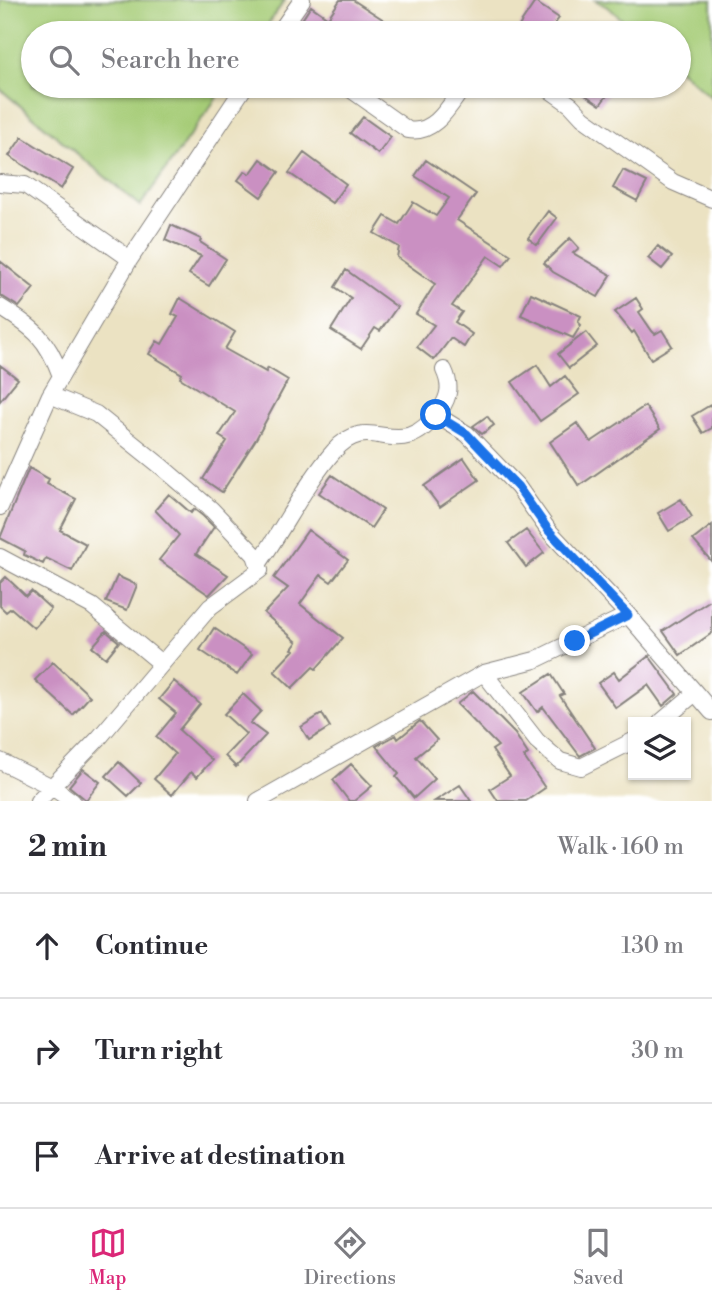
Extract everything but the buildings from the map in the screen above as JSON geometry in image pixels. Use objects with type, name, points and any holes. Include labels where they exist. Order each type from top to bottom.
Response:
[{"type":"street","points":[[287,21],[302,0]]},
{"type":"street","points":[[0,507],[61,376],[130,259],[237,98]]},
{"type":"street","points":[[363,98],[408,130],[418,132],[429,128],[443,116],[456,98]]},
{"type":"street","points":[[561,98],[583,118],[674,182],[712,200]]},
{"type":"street","points":[[0,183],[25,185],[130,259]]},
{"type":"street","points":[[0,307],[33,328],[45,340],[61,376]]},
{"type":"street","points":[[259,563],[334,451],[351,436],[366,433],[396,439],[416,435],[436,415],[449,393],[450,382],[444,370]]},
{"type":"street","points":[[38,801],[210,607],[260,570],[256,555],[211,509],[162,467],[96,414],[50,395]]},
{"type":"street","points":[[436,415],[467,434],[518,487],[549,531],[628,615],[712,712]]},
{"type":"street","points":[[0,557],[92,606],[162,664]]},
{"type":"street","points":[[258,801],[484,673],[535,660],[628,615]]},
{"type":"street","points":[[484,673],[537,741],[560,761],[581,767],[628,744]]},
{"type":"street","points":[[667,717],[694,694]]},
{"type":"street","points":[[0,761],[52,787],[72,801]]},
{"type":"green space","points":[[0,0],[285,0],[270,21],[21,21],[21,98],[216,98],[140,206],[0,89]]},
{"type":"green space","points":[[595,0],[712,0],[712,98],[691,80],[691,21],[624,21]]},
{"type":"route","points":[[436,415],[467,434],[518,487],[549,531],[628,615],[575,641]]}]
